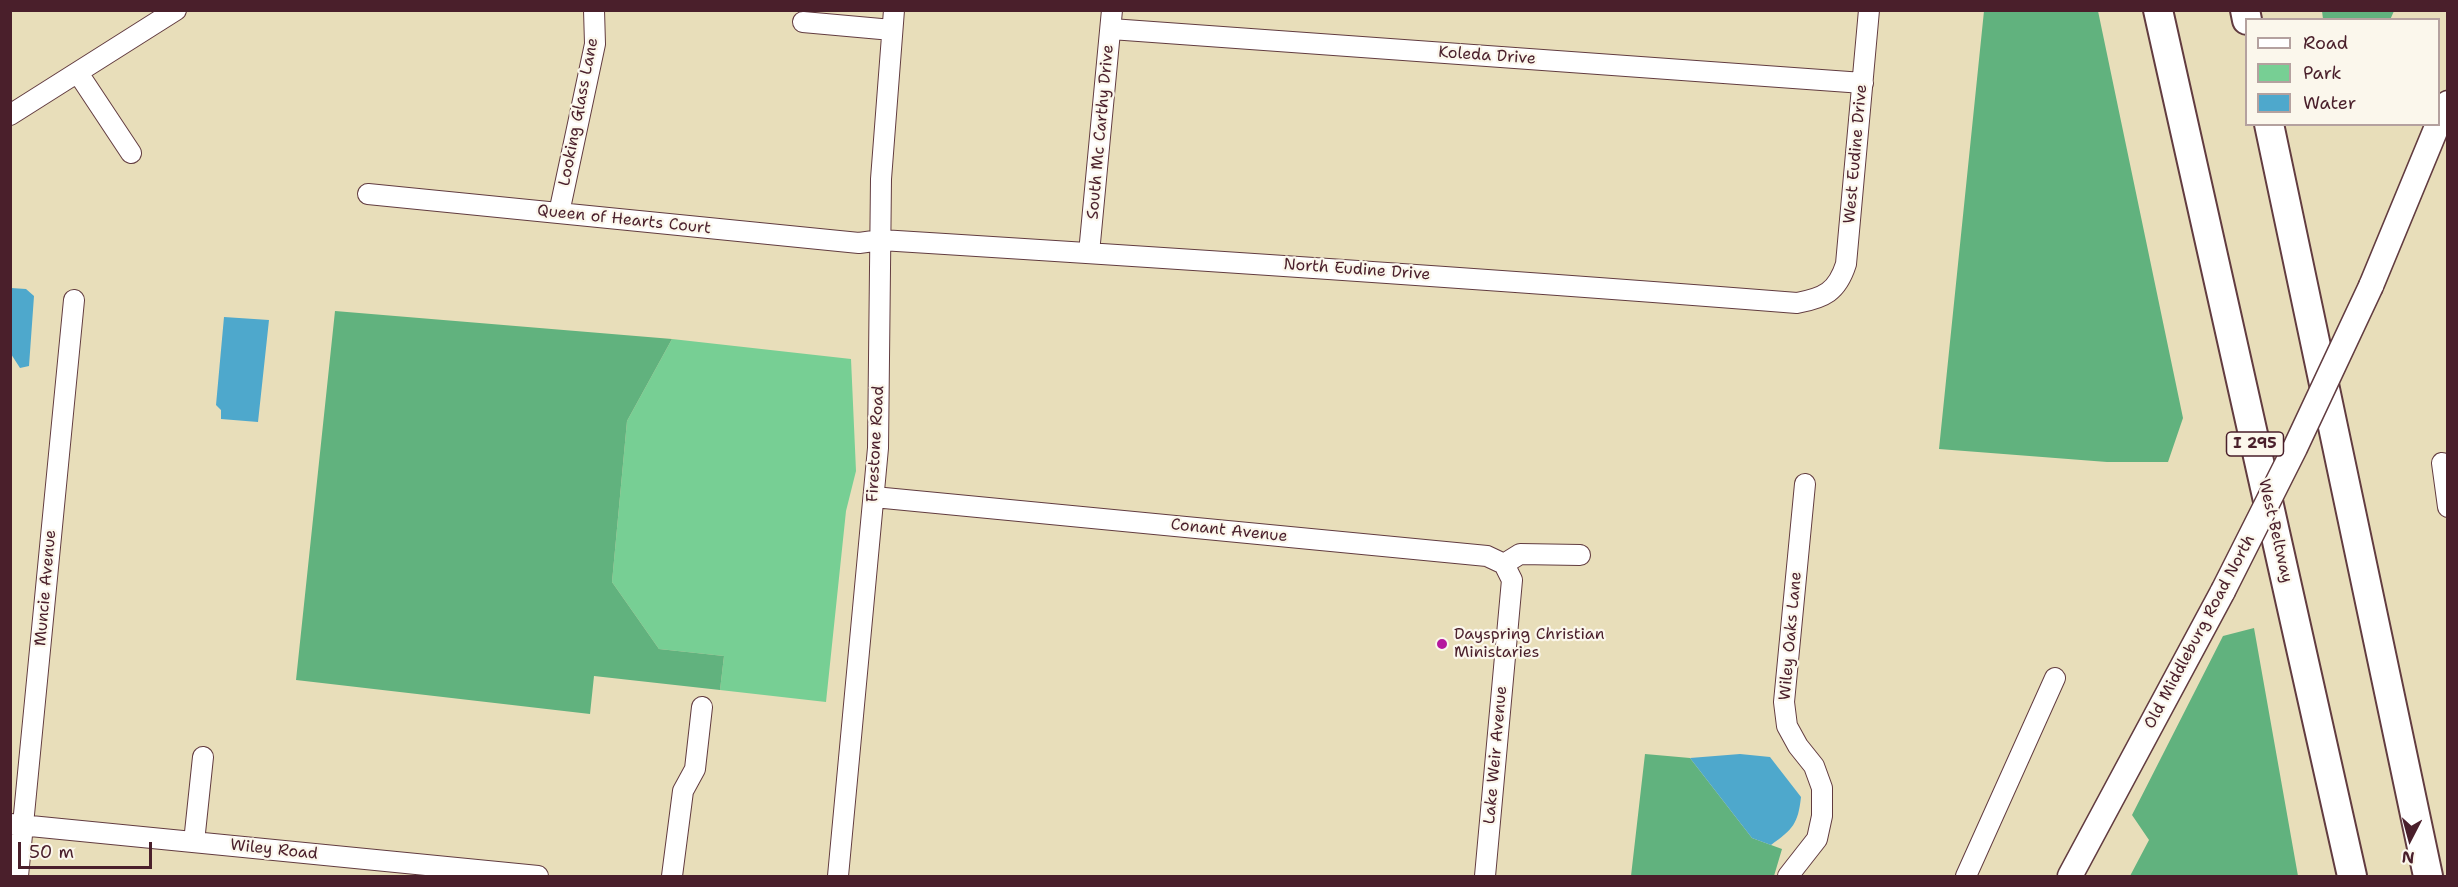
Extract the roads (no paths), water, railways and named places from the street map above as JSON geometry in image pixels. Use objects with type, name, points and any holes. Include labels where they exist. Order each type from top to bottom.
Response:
[{"type":"highway","name":"West Beltway","points":[[2158,10],[2352,876]]},
{"type":"highway","points":[[2269,126],[2428,876]]},
{"type":"main road","name":"Old Middleburg Road North","points":[[2440,120],[2448,103]]},
{"type":"main road","name":"Old Middleburg Road North","points":[[2070,876],[2223,591],[2295,448],[2371,286],[2437,126]]},
{"type":"street","points":[[10,115],[78,73],[155,16],[176,10]]},
{"type":"street","name":"Looking Glass Lane","points":[[559,213],[595,44],[594,10]]},
{"type":"street","name":"West Eudine Drive","points":[[1830,292],[1841,280],[1846,264],[1869,10]]},
{"type":"street","points":[[803,22],[893,20]]},
{"type":"street","name":"Firestone Road","points":[[838,876],[878,448],[881,179],[893,20]]},
{"type":"street","name":"Koleda Drive","points":[[1112,20],[1863,83]]},
{"type":"street","name":"South Mc Carthy Drive","points":[[1089,253],[1112,20]]},
{"type":"street","points":[[78,73],[131,153]]},
{"type":"street","name":"Queen of Hearts Court","points":[[368,194],[859,243],[881,240]]},
{"type":"street","name":"North Eudine Drive","points":[[881,240],[1416,273],[1797,303],[1815,300],[1830,292]]},
{"type":"street","name":"Muncie Avenue","points":[[18,876],[17,825],[74,300]]},
{"type":"street","points":[[2442,463],[2448,507]]},
{"type":"street","name":"Wiley Oaks Lane","points":[[1788,876],[1817,839],[1822,816],[1822,789],[1814,766],[1798,746],[1787,726],[1784,702],[1805,484]]},
{"type":"street","name":"Conant Avenue","points":[[874,496],[1487,556],[1504,564]]},
{"type":"street","points":[[1504,564],[1521,554],[1580,555]]},
{"type":"street","name":"Lake Weir Avenue","points":[[1485,876],[1512,580],[1504,564]]},
{"type":"street","points":[[1966,876],[2055,678]]},
{"type":"street","points":[[672,876],[683,792],[695,769],[702,707]]},
{"type":"street","points":[[194,842],[203,756]]},
{"type":"street","name":"Wiley Road","points":[[17,825],[538,876]]},
{"type":"water","points":[[11,288],[26,289],[34,296],[29,366],[20,368],[11,354]]},
{"type":"water","points":[[224,317],[269,320],[258,422],[221,419],[221,410],[216,405]]},
{"type":"water","points":[[1740,754],[1770,757],[1801,797],[1793,825],[1785,835],[1771,845],[1752,838],[1690,758]]},
{"type":"place","name":"Dayspring Christian Ministaries","points":[[1442,644]]}]
